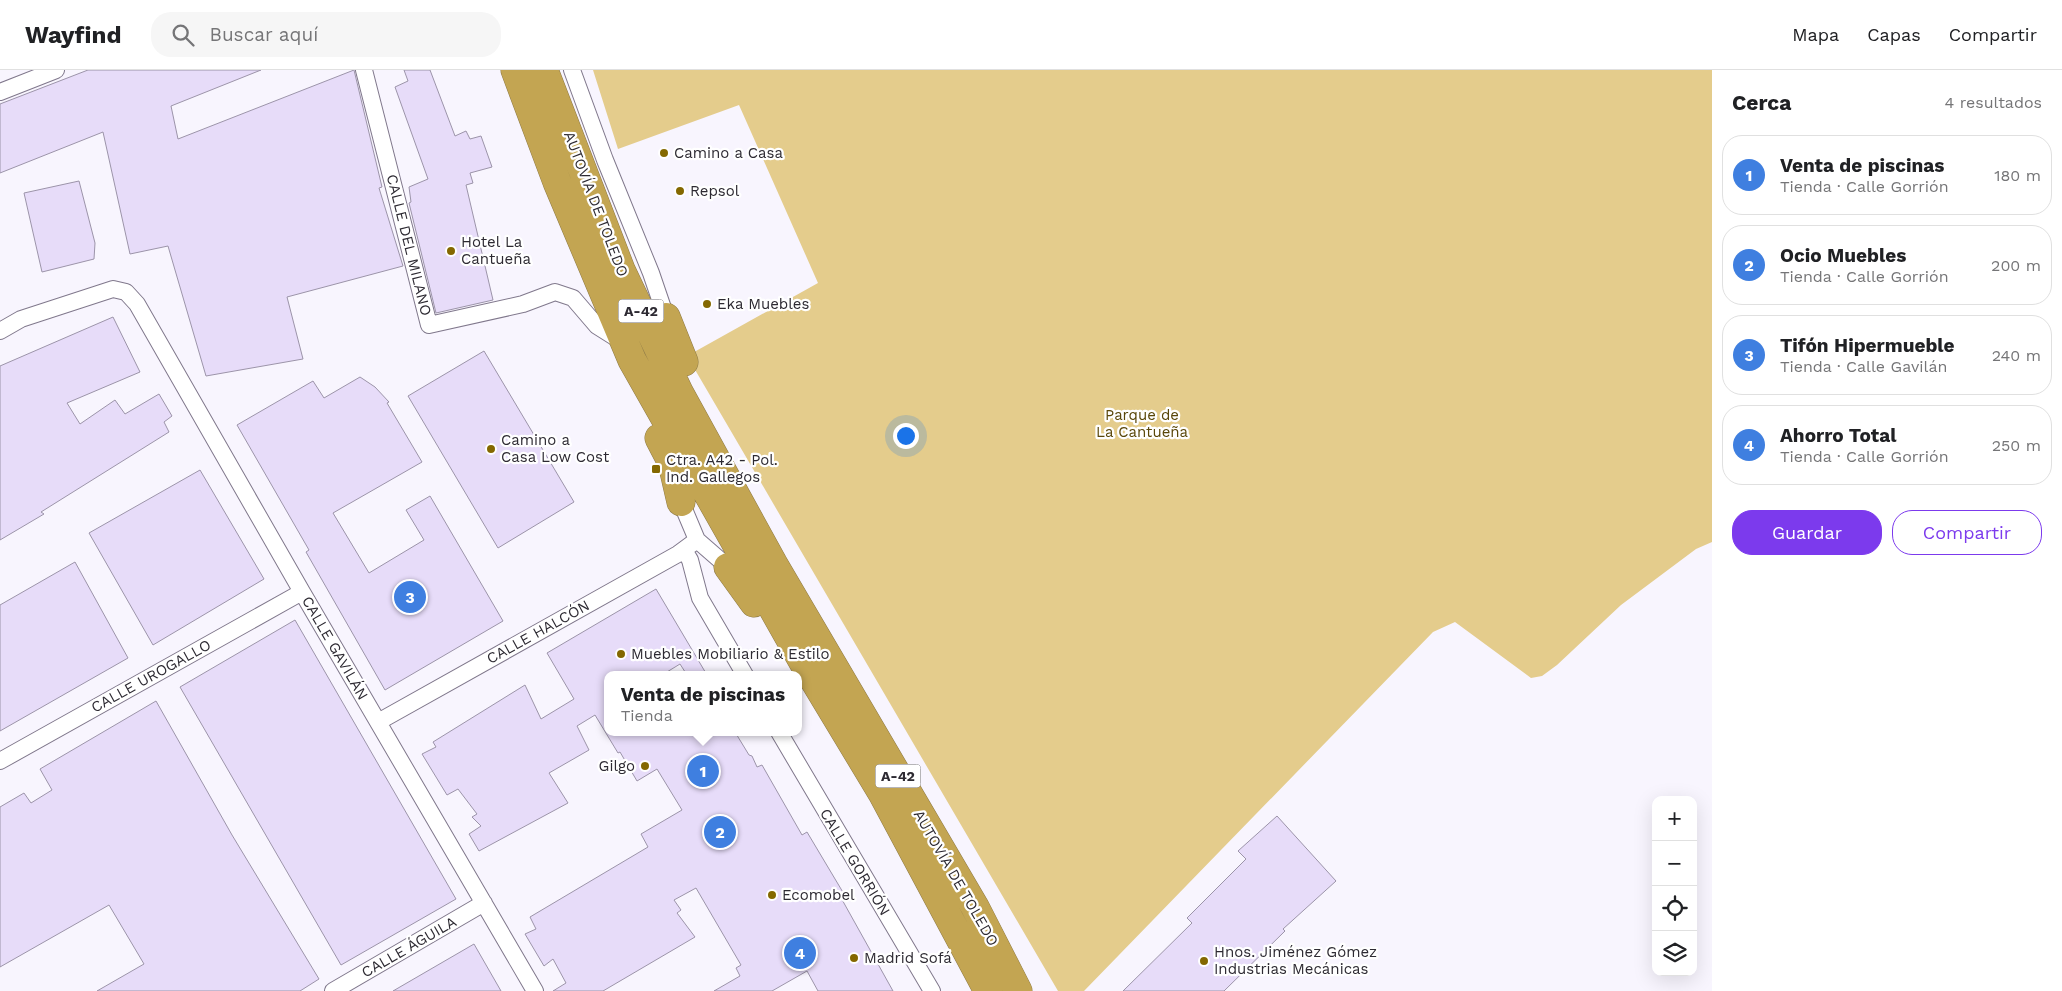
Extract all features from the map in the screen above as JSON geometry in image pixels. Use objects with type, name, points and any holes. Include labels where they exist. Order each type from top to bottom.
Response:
[{"type":"highway","name":"AUTOVÍA DE TOLEDO","points":[[515,70],[557,182],[628,352],[803,662],[882,793],[988,991]]},
{"type":"highway","name":"AUTOVÍA DE TOLEDO","points":[[544,70],[621,270],[679,392],[761,541],[975,907],[1018,991]]},
{"type":"highway","points":[[666,317],[692,384],[750,495],[761,541]]},
{"type":"highway","points":[[628,352],[635,391],[672,463],[681,502]]},
{"type":"highway","points":[[728,568],[803,662]]},
{"type":"street","points":[[0,92],[56,70]]},
{"type":"street","name":"CALLE DEL MILANO","points":[[364,70],[429,325],[523,304],[555,292],[573,298],[597,326],[628,352]]},
{"type":"street","points":[[572,70],[605,160],[651,272],[666,317]]},
{"type":"street","name":"CALLE GAVILÁN","points":[[0,331],[21,319],[113,289],[126,292],[137,304],[302,592],[535,991]]},
{"type":"street","points":[[681,502],[690,545],[690,560],[700,598],[743,671]]},
{"type":"street","points":[[690,545],[728,568]]},
{"type":"street","name":"CALLE HALCÓN","points":[[378,722],[690,545]]},
{"type":"street","name":"CALLE UROGALLO","points":[[0,761],[302,592]]},
{"type":"street","name":"CALLE GORRIÓN","points":[[781,736],[932,991]]},
{"type":"street","name":"CALLE ÁGUILA","points":[[332,991],[484,903]]},
{"type":"green space","name":"Parque de La Cantueña","points":[[593,70],[1712,70],[1712,542],[1696,549],[1621,605],[1557,665],[1542,676],[1531,678],[1455,622],[1433,632],[1084,991],[1058,991],[687,356],[818,283],[739,105],[618,149]]},
{"type":"building","points":[[88,70],[261,70],[171,106],[178,139],[354,70],[382,187],[379,188],[403,266],[287,297],[303,359],[206,376],[168,246],[130,254],[103,132],[0,173],[0,104]]},
{"type":"building","points":[[404,70],[430,70],[455,136],[466,131],[470,139],[481,136],[492,167],[470,173],[473,183],[466,185],[493,300],[436,313],[409,203],[411,202],[409,187],[428,179],[395,87],[408,81]]},
{"type":"building","points":[[79,181],[95,243],[94,259],[42,272],[24,193]]},
{"type":"building","points":[[113,317],[140,372],[67,403],[80,424],[115,400],[125,414],[159,394],[172,416],[164,422],[169,432],[41,512],[44,514],[0,540],[0,366]]},
{"type":"building","name":"Camino a Casa Low Cost","points":[[484,351],[574,502],[498,548],[408,396]]},
{"type":"building","points":[[360,377],[375,387],[389,402],[387,403],[422,462],[333,513],[369,573],[424,540],[406,510],[430,496],[503,621],[385,690],[306,552],[309,550],[237,425],[313,381],[324,398]]},
{"type":"building","points":[[200,470],[264,579],[153,645],[89,533]]},
{"type":"building","points":[[75,562],[128,658],[0,731],[0,605]]},
{"type":"building","points":[[656,589],[705,671],[684,671],[680,664],[669,671],[604,671],[604,730],[595,715],[577,726],[589,750],[549,773],[568,803],[479,851],[469,834],[481,826],[472,817],[477,814],[458,789],[447,795],[422,754],[436,747],[433,742],[525,685],[541,719],[574,699],[547,653]]},
{"type":"building","points":[[295,620],[456,899],[341,965],[180,687]]},
{"type":"building","points":[[156,701],[232,835],[319,979],[300,991],[97,991],[144,964],[109,905],[0,967],[0,807],[24,793],[31,803],[52,790],[40,769]]},
{"type":"building","points":[[608,736],[737,736],[749,755],[752,756],[757,767],[762,765],[802,835],[807,832],[844,894],[840,896],[893,991],[818,991],[807,971],[772,991],[714,991],[740,976],[736,968],[741,965],[696,888],[674,900],[681,910],[677,913],[695,937],[603,991],[553,991],[566,983],[553,959],[544,966],[525,934],[536,929],[530,917],[648,847],[641,834],[682,810],[657,769],[637,781],[620,752],[618,753]]},
{"type":"building","name":"Hnos. Jiménez Gómez Industrias Mecánicas","points":[[1277,816],[1336,881],[1283,929],[1285,931],[1224,991],[1123,991],[1192,923],[1187,918],[1246,859],[1238,851]]},
{"type":"building","points":[[474,944],[501,991],[393,991]]},
{"type":"place","name":"Camino a Casa","points":[[664,153]]},
{"type":"place","name":"Repsol","points":[[680,191]]},
{"type":"place","name":"Hotel La Cantueña","points":[[451,251]]},
{"type":"place","name":"Eka Muebles","points":[[707,304]]},
{"type":"place","name":"Camino a Casa Low Cost","points":[[491,449]]},
{"type":"place","name":"Ctra. A42 - Pol. Ind. Gallegos","points":[[656,469]]},
{"type":"place","name":"Tifón Hipermueble","points":[[410,597]]},
{"type":"place","name":"Muebles Mobiliario & Estilo","points":[[621,654]]},
{"type":"place","name":"Gilgo","points":[[645,766]]},
{"type":"place","name":"Venta de piscinas","points":[[703,771]]},
{"type":"place","name":"Ocio Muebles","points":[[720,832]]},
{"type":"place","name":"Ecomobel","points":[[772,895]]},
{"type":"place","name":"Ahorro Total","points":[[800,953]]},
{"type":"place","name":"Madrid Sofá","points":[[854,958]]},
{"type":"place","name":"Hnos. Jiménez Gómez Industrias Mecánicas","points":[[1204,961]]}]
